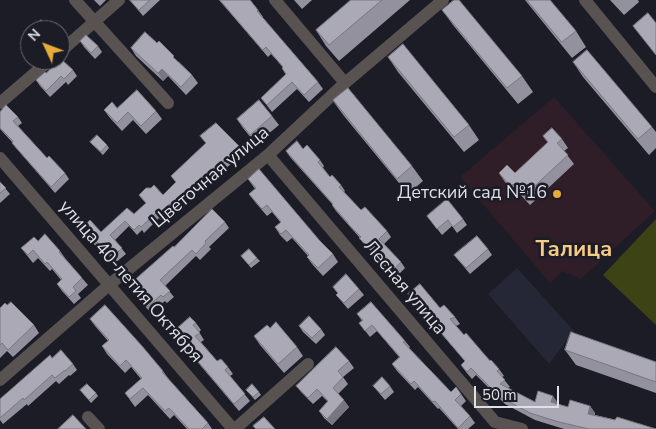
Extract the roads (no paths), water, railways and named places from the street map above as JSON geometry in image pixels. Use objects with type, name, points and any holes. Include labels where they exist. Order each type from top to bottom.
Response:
[{"type":"street","points":[[75,0],[168,103]]},
{"type":"street","points":[[70,43],[119,0]]},
{"type":"street","points":[[275,0],[345,83]]},
{"type":"street","name":"Цветочная улица","points":[[0,380],[109,285],[268,155],[345,83],[443,0]]},
{"type":"street","points":[[585,0],[656,87]]},
{"type":"street","points":[[0,103],[38,70]]},
{"type":"street","name":"Лесная улица","points":[[268,155],[491,425],[522,429]]},
{"type":"street","name":"улица 40-летия Октября","points":[[0,158],[234,429]]},
{"type":"street","points":[[234,429],[308,364]]},
{"type":"street","points":[[88,417],[99,429]]},
{"type":"place","name":"Детский сад №16","points":[[557,194]]},
{"type":"district","name":"Талица","points":[[574,251]]}]
